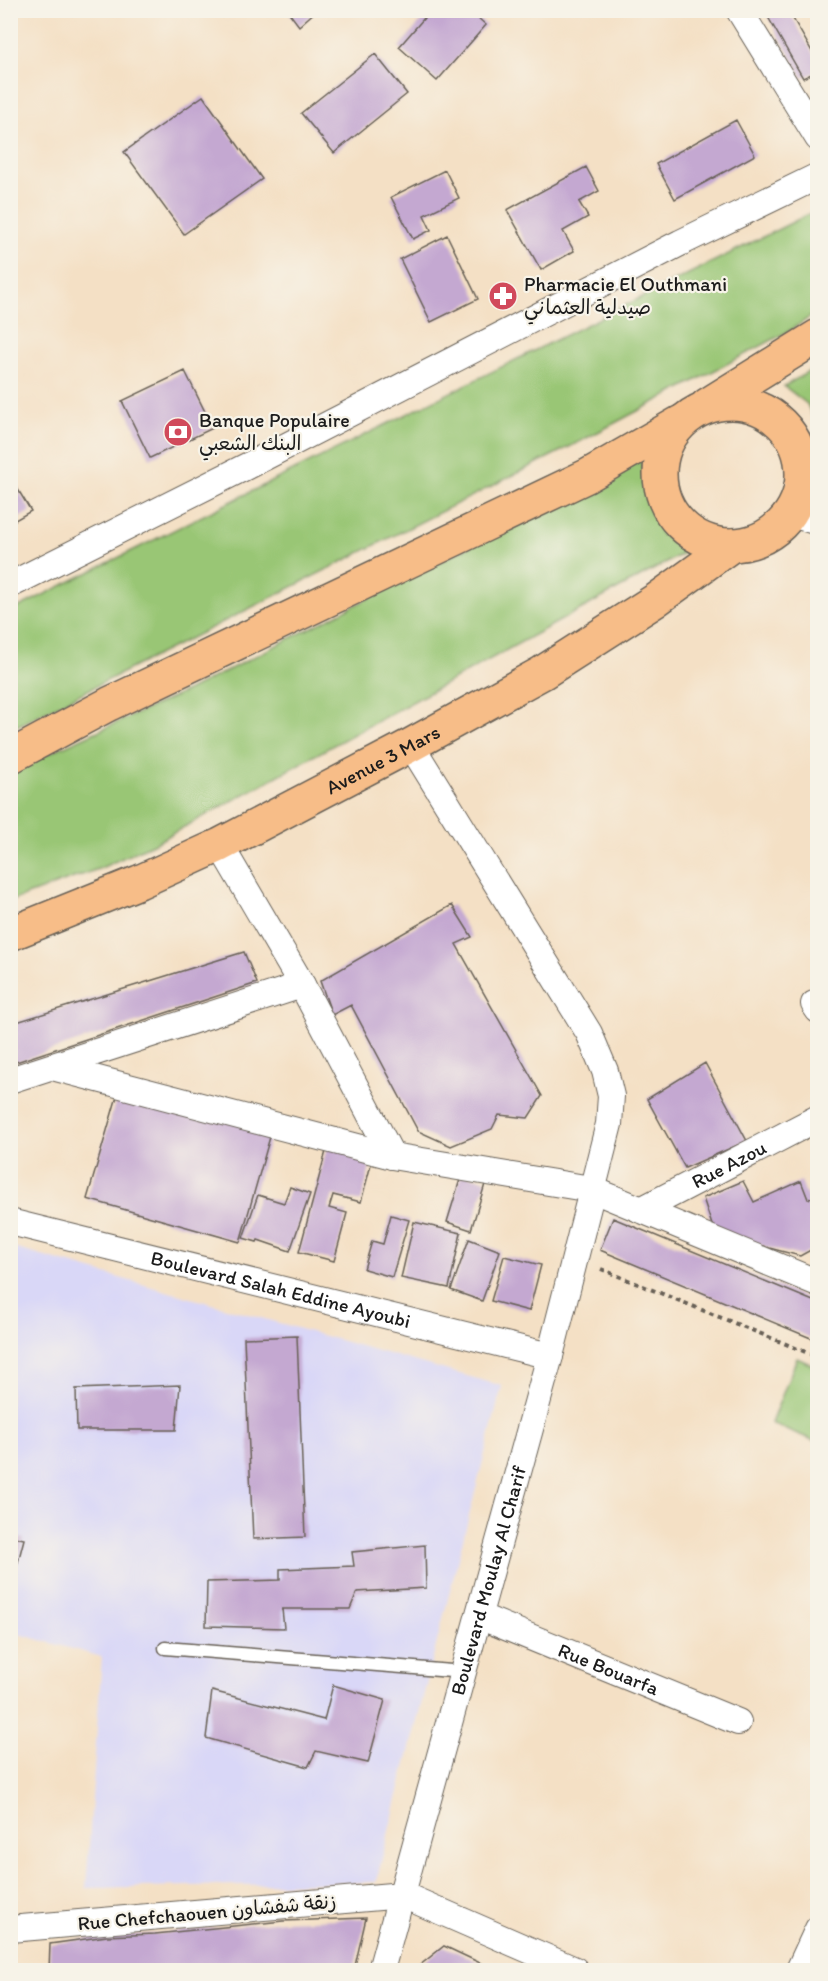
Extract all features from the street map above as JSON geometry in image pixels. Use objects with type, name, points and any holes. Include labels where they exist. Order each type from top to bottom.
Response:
[{"type":"main road","points":[[10,757],[109,704],[587,476],[692,415],[818,336]]},
{"type":"main road","points":[[729,403],[756,407],[779,422],[795,443],[808,491],[772,531],[760,538],[732,544],[711,542],[692,533],[675,519],[664,500],[659,480],[661,458],[669,438],[692,415],[729,403]]},
{"type":"main road","name":"Avenue 3 Mars","points":[[10,934],[139,882],[220,844],[411,745],[542,674],[656,600],[732,544]]},
{"type":"street","points":[[739,10],[818,138]]},
{"type":"street","points":[[10,585],[275,452],[680,243],[818,176]]},
{"type":"street","name":"Boulevard Moulay Al Charif","points":[[381,1971],[550,1356],[609,1124],[611,1096],[605,1071],[589,1033],[411,745]]},
{"type":"street","points":[[220,844],[302,985],[392,1156]]},
{"type":"street","points":[[10,1080],[302,985]]},
{"type":"street","points":[[52,1067],[392,1156],[591,1189],[811,1275]]},
{"type":"street","name":"Rue Azou","points":[[641,1210],[818,1118]]},
{"type":"street","name":"Boulevard Salah Eddine Ayoubi","points":[[10,1222],[550,1356]]},
{"type":"street","name":"Rue Bouarfa","points":[[479,1616],[738,1722]]},
{"type":"street","points":[[403,1895],[575,1971]]},
{"type":"street","name":"Rue Chefchaouen زنقة شفشاون","points":[[10,1929],[403,1895]]},
{"type":"street","points":[[800,1971],[818,1929]]},
{"type":"lane","points":[[165,1648],[464,1672]]},
{"type":"path","points":[[574,1258],[818,1357]]},
{"type":"shaded area","points":[[10,1247],[502,1386],[376,1882],[86,1888],[102,1657],[11,1632]]},
{"type":"green space","points":[[817,210],[817,312],[791,330],[579,442],[11,729],[11,611]]},
{"type":"green space","points":[[817,367],[817,427],[807,404],[784,386]]},
{"type":"green space","points":[[641,459],[646,487],[655,510],[669,530],[689,550],[157,842],[101,868],[11,901],[11,770],[187,691]]},
{"type":"green space","points":[[797,1358],[817,1367],[817,1442],[771,1423]]},
{"type":"building","points":[[287,10],[317,10],[299,26]]},
{"type":"building","points":[[431,10],[469,10],[486,25],[437,81],[399,47]]},
{"type":"building","points":[[764,10],[788,10],[818,62],[818,71],[803,78]]},
{"type":"building","points":[[375,54],[407,94],[334,153],[301,113]]},
{"type":"building","points":[[203,96],[262,179],[184,234],[124,152]]},
{"type":"building","points":[[736,120],[755,155],[675,199],[656,164]]},
{"type":"building","points":[[586,167],[599,191],[579,202],[588,217],[563,231],[574,251],[541,270],[507,210]]},
{"type":"building","points":[[445,170],[459,198],[424,215],[431,230],[413,239],[391,197]]},
{"type":"building","points":[[447,235],[478,299],[431,322],[400,259]]},
{"type":"building","points":[[185,371],[213,428],[150,458],[122,401]]},
{"type":"building","points":[[14,483],[31,511],[10,523],[10,485]]},
{"type":"building","points":[[452,905],[472,937],[456,944],[542,1096],[528,1118],[499,1115],[492,1129],[451,1146],[418,1131],[351,1005],[332,1015],[320,981]]},
{"type":"building","points":[[244,952],[257,983],[10,1064],[10,1024]]},
{"type":"building","points":[[705,1063],[747,1141],[685,1168],[647,1099]]},
{"type":"building","points":[[120,1086],[272,1130],[240,1242],[87,1199]]},
{"type":"building","points":[[329,1140],[374,1153],[361,1202],[333,1195],[329,1208],[347,1213],[334,1261],[299,1252]]},
{"type":"building","points":[[462,1173],[486,1181],[471,1230],[447,1222]]},
{"type":"building","points":[[743,1181],[754,1202],[801,1181],[808,1199],[818,1196],[818,1246],[800,1256],[735,1239],[712,1225],[703,1198]]},
{"type":"building","points":[[290,1187],[310,1194],[290,1251],[258,1240],[257,1242],[243,1238],[258,1195],[284,1203]]},
{"type":"building","points":[[391,1215],[409,1220],[392,1277],[364,1269],[372,1241],[383,1244]]},
{"type":"building","points":[[613,1218],[818,1303],[818,1341],[600,1250]]},
{"type":"building","points":[[414,1222],[461,1233],[449,1288],[401,1278]]},
{"type":"building","points":[[469,1239],[500,1251],[482,1301],[451,1290]]},
{"type":"building","points":[[504,1256],[541,1265],[529,1311],[491,1301]]},
{"type":"building","points":[[297,1336],[305,1537],[253,1539],[244,1338]]},
{"type":"building","points":[[180,1385],[176,1430],[77,1430],[76,1389]]},
{"type":"building","points":[[10,1536],[24,1539],[12,1585],[10,1585]]},
{"type":"building","points":[[425,1545],[426,1588],[357,1592],[350,1609],[282,1609],[284,1628],[206,1626],[207,1582],[280,1580],[280,1569],[354,1566],[352,1552]]},
{"type":"building","points":[[333,1685],[385,1700],[368,1763],[316,1751],[308,1767],[206,1738],[212,1691],[324,1720]]},
{"type":"building","points":[[366,1918],[354,1970],[49,1970],[50,1944],[107,1936],[155,1934],[283,1921]]},
{"type":"building","points":[[444,1946],[495,1970],[414,1970]]},
{"type":"place","name":"Pharmacie El Outhmani صيدلية العثماني","points":[[503,296]]},
{"type":"place","name":"Banque Populaire البنك الشعبي","points":[[178,432]]}]
